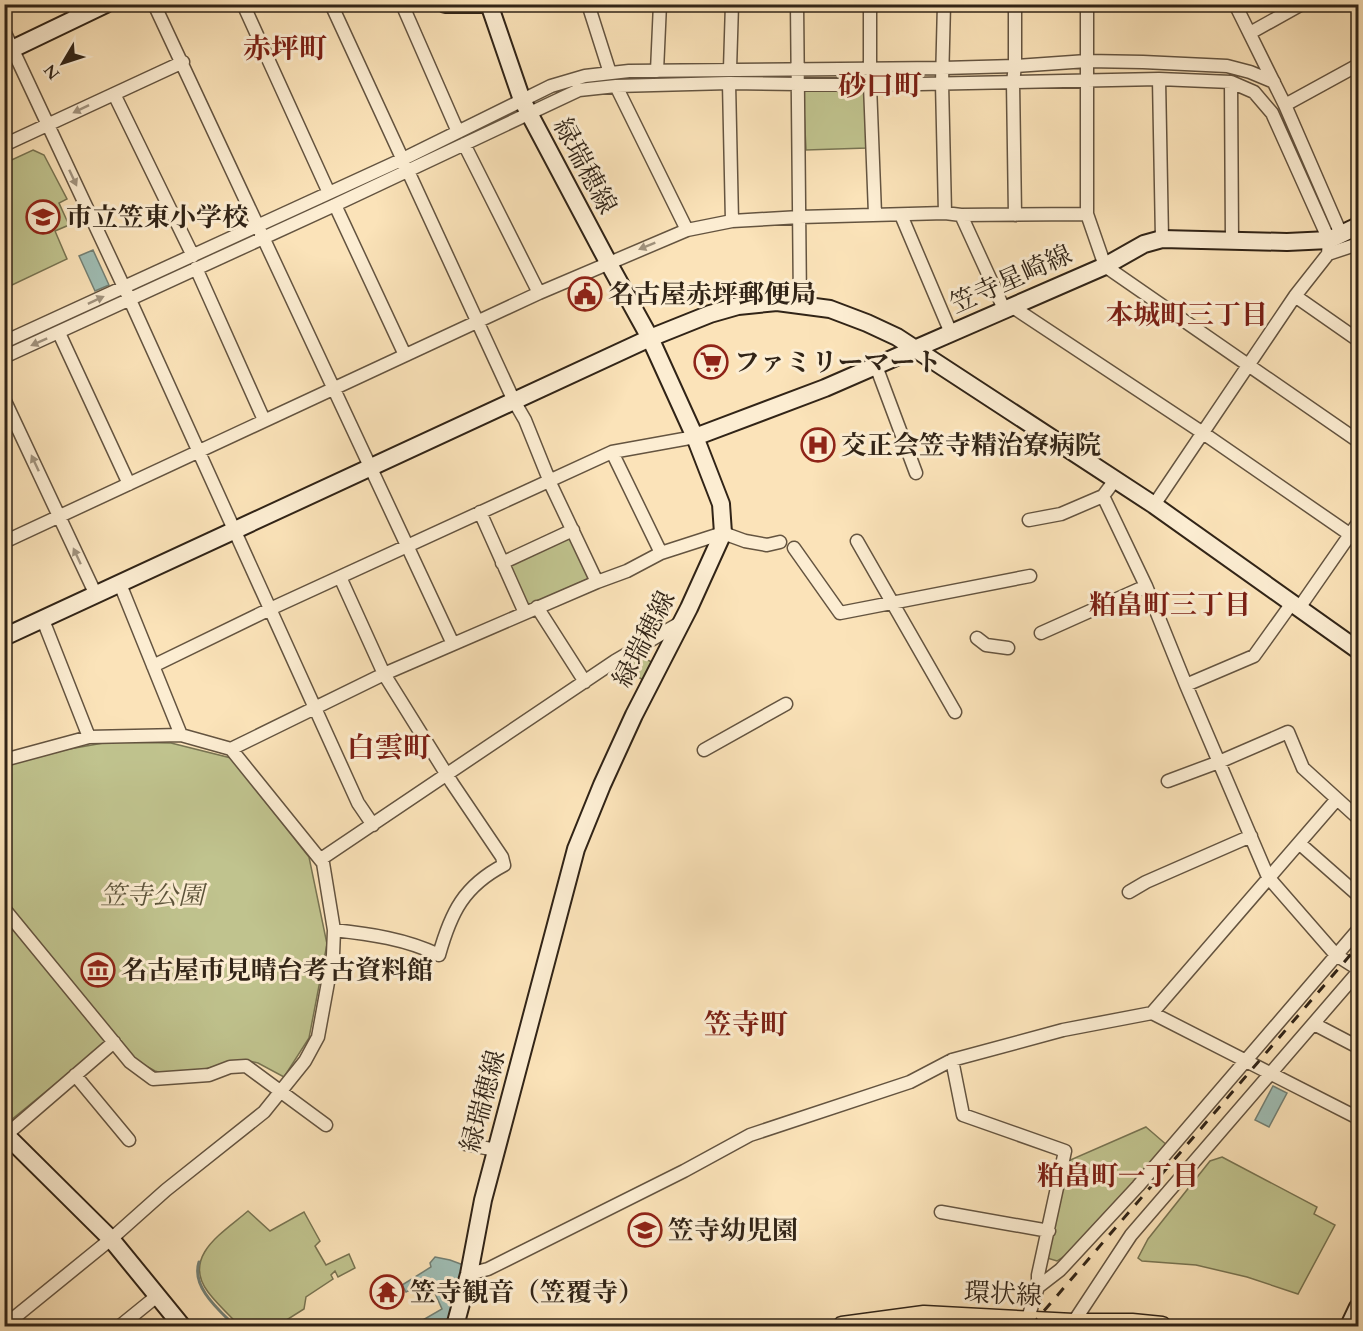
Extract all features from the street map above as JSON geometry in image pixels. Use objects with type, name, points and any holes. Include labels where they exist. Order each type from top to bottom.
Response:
[{"type":"main road","points":[[9,51],[75,11],[106,4]]},
{"type":"main road","points":[[445,4],[487,4]]},
{"type":"main road","name":"緑瑞穂線","points":[[455,1326],[469,1274],[483,1200],[576,849],[602,785],[723,533],[721,504],[695,437],[650,338],[525,107],[487,4]]},
{"type":"main road","name":"笠寺星崎線","points":[[695,437],[825,388],[916,349],[1105,266],[1144,244],[1162,239],[1333,243],[1359,226]]},
{"type":"main road","points":[[4,637],[650,338],[710,314],[738,306],[777,302],[830,309],[897,337],[1154,506],[1359,650]]},
{"type":"main road","points":[[5,1134],[111,1239],[182,1326]]},
{"type":"main road","points":[[1348,1326],[1359,1307]]},
{"type":"main road","name":"環状線","points":[[842,1326],[924,1316],[1072,1325],[1132,1323],[1162,1326]]},
{"type":"street","points":[[154,4],[453,644]]},
{"type":"street","points":[[243,4],[329,193]]},
{"type":"street","points":[[331,4],[514,401],[525,420],[597,582]]},
{"type":"street","points":[[402,4],[458,132]]},
{"type":"street","points":[[588,4],[610,73]]},
{"type":"street","points":[[657,71],[660,4]]},
{"type":"street","points":[[730,69],[732,4]]},
{"type":"street","points":[[797,4],[800,304]]},
{"type":"street","points":[[870,4],[870,85],[875,214]]},
{"type":"street","points":[[944,4],[942,83],[945,213]]},
{"type":"street","points":[[1015,4],[1013,82],[1015,215]]},
{"type":"street","points":[[1087,4],[1087,214],[1105,266],[1359,441]]},
{"type":"street","points":[[1235,4],[1285,105],[1333,243]]},
{"type":"street","points":[[1250,33],[1302,4]]},
{"type":"street","points":[[4,31],[9,51],[49,125],[358,803],[373,825]]},
{"type":"street","points":[[4,342],[329,193],[464,144],[525,107],[551,86],[585,76],[657,71],[942,68],[1088,61],[1227,66],[1274,82]]},
{"type":"street","points":[[4,146],[183,62]]},
{"type":"street","points":[[1285,105],[1359,65]]},
{"type":"street","points":[[1159,79],[1162,239]]},
{"type":"street","points":[[4,357],[335,205],[458,132],[579,90],[616,86],[729,83],[870,85],[1159,79],[1231,82],[1254,92],[1272,113],[1333,243]]},
{"type":"street","points":[[1231,82],[1232,242]]},
{"type":"street","points":[[729,83],[732,221]]},
{"type":"street","points":[[616,86],[687,230]]},
{"type":"street","points":[[114,93],[192,256]]},
{"type":"street","points":[[464,144],[539,293]]},
{"type":"street","points":[[335,205],[405,355]]},
{"type":"street","points":[[4,542],[539,293],[687,230],[732,221],[875,214],[1087,214]]},
{"type":"street","points":[[901,215],[951,333]]},
{"type":"street","points":[[961,215],[1007,308],[1203,433],[1355,537]]},
{"type":"street","points":[[1333,243],[1359,244]]},
{"type":"street","points":[[1154,506],[1333,243]]},
{"type":"street","points":[[196,268],[264,420]]},
{"type":"street","points":[[1295,296],[1359,340]]},
{"type":"street","points":[[59,333],[129,484]]},
{"type":"street","points":[[876,366],[915,473]]},
{"type":"street","points":[[4,399],[96,595]]},
{"type":"street","points":[[153,666],[270,609],[612,452],[695,437]]},
{"type":"street","points":[[612,452],[661,553]]},
{"type":"street","points":[[1029,520],[1061,513],[1103,496],[1115,480]]},
{"type":"street","points":[[1072,1325],[1131,1235],[1359,971],[1336,955],[1268,877],[1146,586],[1103,496]]},
{"type":"street","points":[[480,512],[525,612]]},
{"type":"street","points":[[1186,685],[1254,656],[1355,537],[1359,523]]},
{"type":"street","points":[[502,563],[573,530]]},
{"type":"street","points":[[231,749],[384,674],[525,612],[627,571],[661,553],[723,533],[745,541],[767,545],[780,542]]},
{"type":"street","points":[[857,541],[955,712]]},
{"type":"street","points":[[794,549],[840,613],[1030,576]]},
{"type":"street","points":[[334,930],[362,933],[417,945],[439,955],[448,924],[461,900],[476,883],[504,865],[502,857],[384,674],[340,577]]},
{"type":"street","points":[[120,584],[182,735]]},
{"type":"street","points":[[1041,633],[1146,586]]},
{"type":"street","points":[[537,608],[585,682]]},
{"type":"street","points":[[43,620],[89,737]]},
{"type":"street","points":[[321,859],[615,661],[680,623]]},
{"type":"street","points":[[977,638],[986,645],[1008,648]]},
{"type":"street","points":[[704,750],[786,704]]},
{"type":"street","points":[[1168,782],[1288,732],[1303,768],[1359,818]]},
{"type":"street","points":[[4,1326],[111,1239],[166,1190],[264,1112],[305,1061],[318,1036],[333,955],[334,930],[321,859],[231,749],[182,735],[89,737],[6,756]]},
{"type":"street","points":[[469,1274],[488,1269],[750,1135],[910,1082],[952,1060],[1063,1030],[1152,1012],[1337,799]]},
{"type":"street","points":[[1129,892],[1146,882],[1251,836]]},
{"type":"street","points":[[1299,843],[1359,895]]},
{"type":"street","points":[[6,911],[130,1062],[153,1079],[209,1075],[230,1067],[246,1066],[326,1125]]},
{"type":"street","points":[[1038,1287],[1060,1270],[1138,1186],[1359,930]]},
{"type":"street","points":[[1152,1012],[1359,1118]]},
{"type":"street","points":[[1314,1024],[1359,1047]]},
{"type":"street","points":[[5,1134],[114,1042]]},
{"type":"street","points":[[952,1060],[963,1115],[1065,1151],[1038,1275],[1038,1287],[1027,1321]]},
{"type":"street","points":[[75,1075],[129,1140]]},
{"type":"street","points":[[465,1144],[496,1150]]},
{"type":"street","points":[[941,1212],[1049,1231]]},
{"type":"street","points":[[120,1326],[157,1296]]},
{"type":"green space","points":[[803,89],[866,89],[867,148],[806,150]]},
{"type":"green space","points":[[33,150],[44,155],[67,199],[59,203],[69,225],[55,231],[67,259],[10,286],[5,274],[5,163]]},
{"type":"green space","points":[[570,535],[590,578],[525,607],[505,564]]},
{"type":"green space","points":[[638,654],[653,663],[643,680],[619,665]]},
{"type":"green space","name":"笠寺公園","points":[[109,742],[171,743],[231,758],[309,857],[327,944],[309,1038],[284,1077],[258,1063],[245,1060],[172,1076],[155,1071],[137,1061],[114,1036],[11,1120],[5,1119],[5,766],[58,751]]},
{"type":"green space","points":[[1146,1127],[1168,1146],[1066,1255],[1057,1261],[1047,1258],[1068,1161]]},
{"type":"green space","points":[[1222,1157],[1317,1207],[1314,1214],[1335,1225],[1298,1294],[1247,1277],[1196,1265],[1142,1261],[1138,1258],[1148,1239],[1210,1161]]},
{"type":"green space","points":[[248,1211],[270,1231],[304,1212],[320,1241],[315,1246],[326,1265],[349,1254],[355,1268],[338,1277],[335,1271],[331,1275],[333,1279],[306,1297],[304,1309],[279,1326],[240,1326],[208,1292],[201,1279],[199,1267],[202,1256],[209,1246]]},
{"type":"water","points":[[93,250],[109,285],[95,291],[79,256]]},
{"type":"water","points":[[1273,1086],[1287,1093],[1269,1127],[1255,1120]]},
{"type":"water","points":[[435,1257],[466,1266],[461,1279],[453,1284],[457,1294],[446,1326],[418,1326],[416,1324],[442,1309],[429,1280],[406,1292],[402,1285],[431,1267],[430,1263]]},
{"type":"waterway","points":[[199,1262],[199,1280],[203,1289],[214,1305],[235,1326]]},
{"type":"railway","points":[[1031,1326],[1358,946]]},
{"type":"place","name":"市立笠東小学校","points":[[43,217]]},
{"type":"place","name":"名古屋赤坪郵便局","points":[[585,294]]},
{"type":"place","name":"ファミリーマート","points":[[711,362]]},
{"type":"place","name":"交正会笠寺精治寮病院","points":[[818,445]]},
{"type":"place","name":"名古屋市見晴台考古資料館","points":[[98,970]]},
{"type":"place","name":"笠寺幼児園","points":[[645,1230]]},
{"type":"place","name":"笠寺観音（笠覆寺）","points":[[387,1292]]},
{"type":"district","name":"赤坪町","points":[[285,49]]},
{"type":"district","name":"砂口町","points":[[880,86]]},
{"type":"district","name":"本城町三丁目","points":[[1187,315]]},
{"type":"district","name":"粕畠町三丁目","points":[[1170,605]]},
{"type":"district","name":"白雲町","points":[[389,748]]},
{"type":"district","name":"笠寺町","points":[[746,1025]]},
{"type":"district","name":"粕畠町一丁目","points":[[1118,1176]]}]
